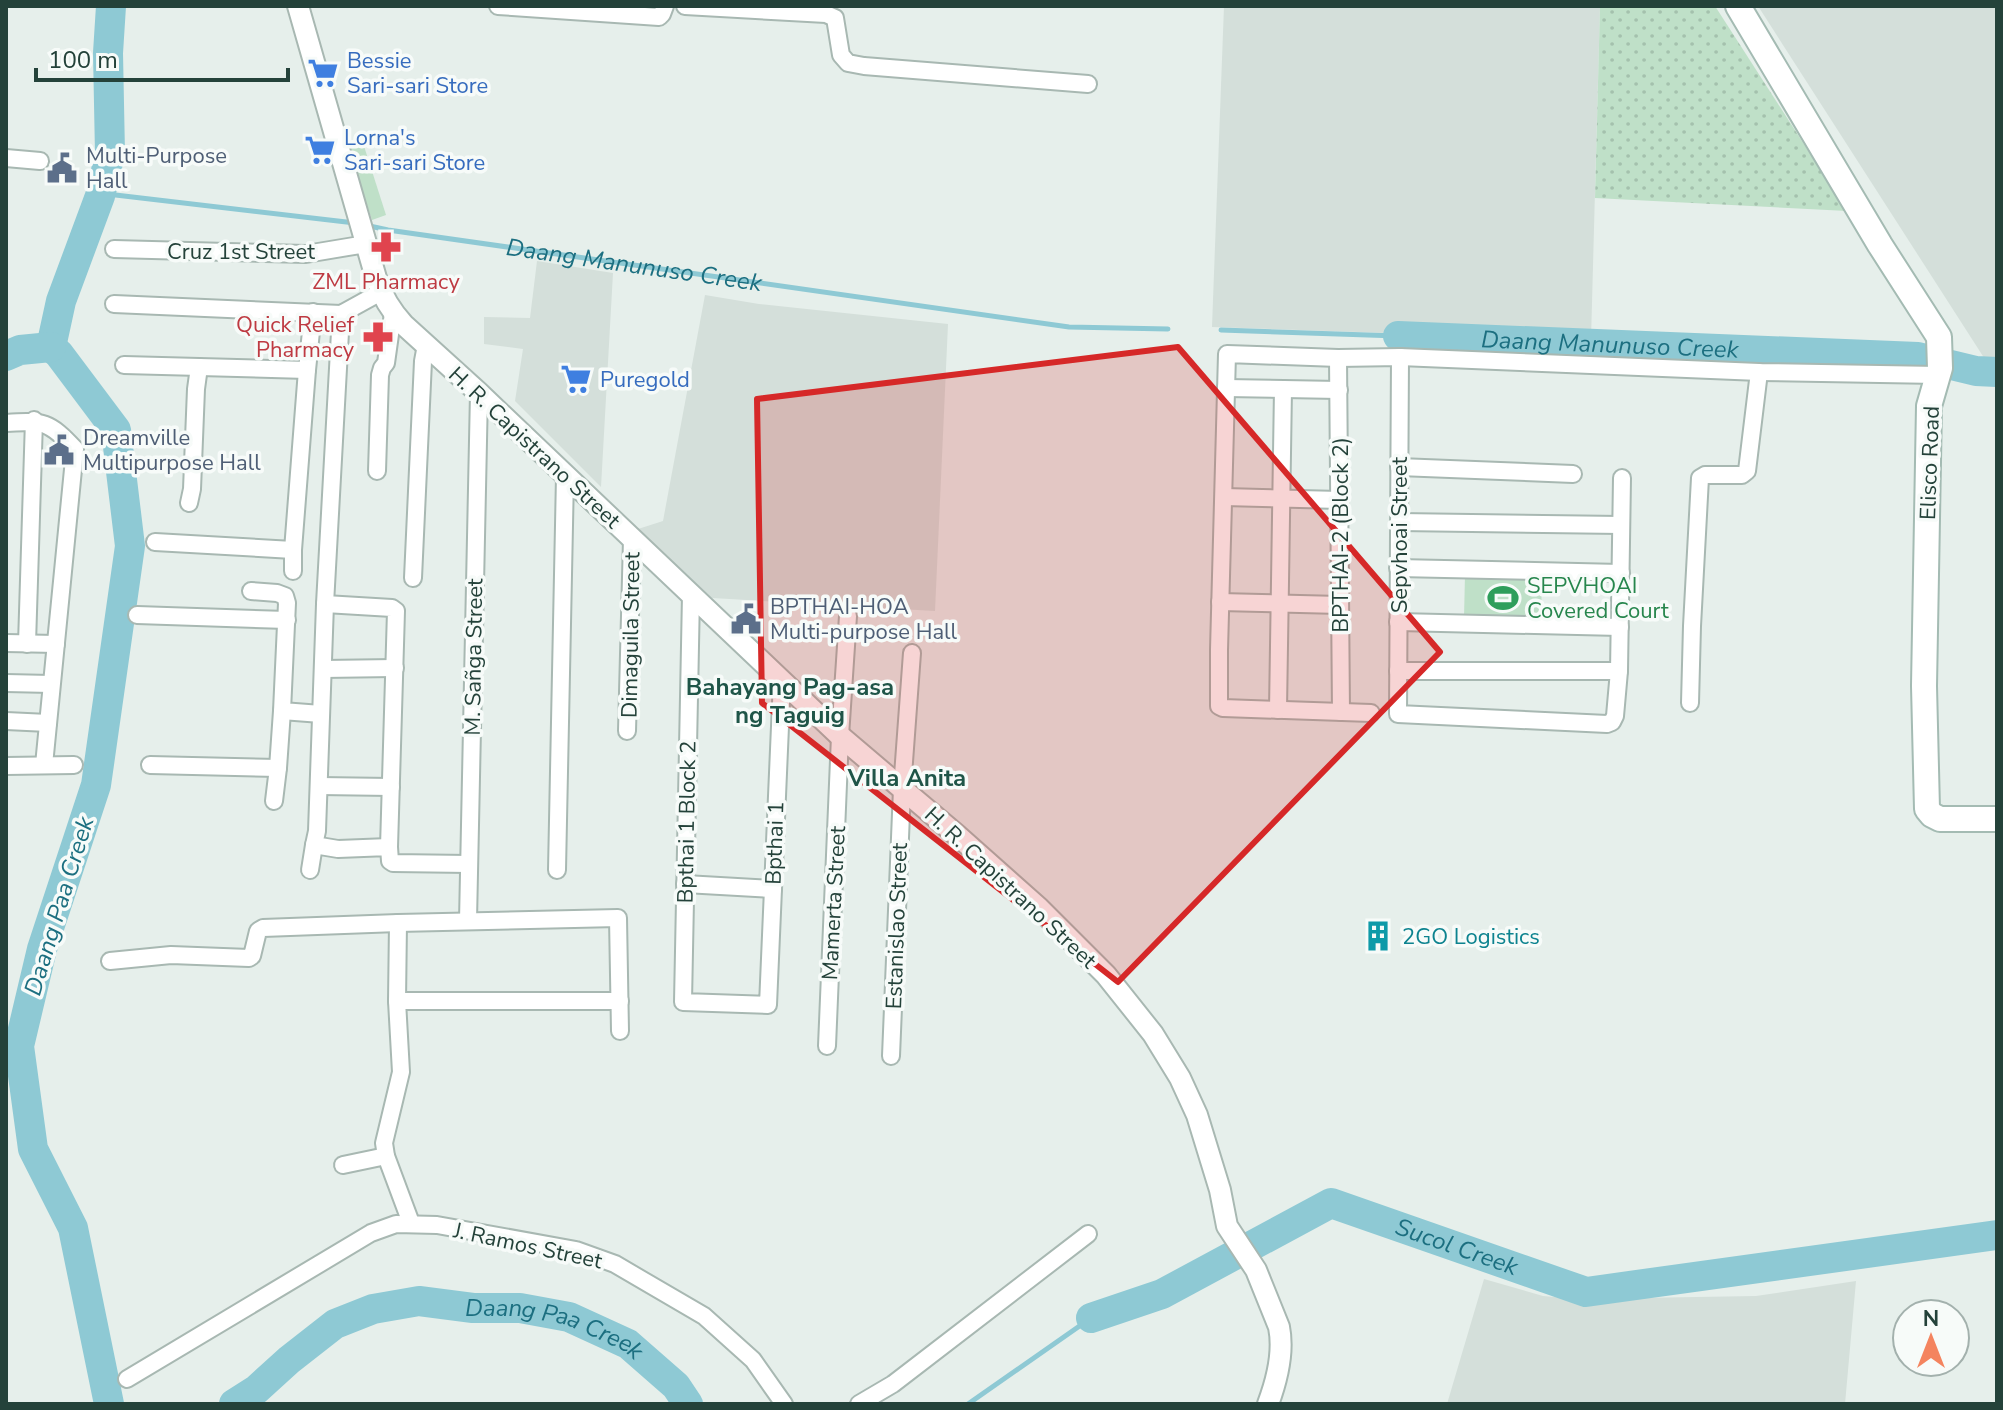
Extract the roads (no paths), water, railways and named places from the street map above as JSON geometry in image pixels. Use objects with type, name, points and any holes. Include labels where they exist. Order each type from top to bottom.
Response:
[{"type":"main road","points":[[1738,6],[1880,245],[1939,337],[1939,365]]},
{"type":"main road","name":"Elisco Road","points":[[1939,365],[1929,406],[1924,686],[1927,809],[1940,819],[1997,819]]},
{"type":"street","name":"H. R. Capistrano Street","points":[[298,6],[381,292],[393,313],[840,736],[1039,908],[1106,975],[1153,1034],[1180,1078],[1197,1115],[1220,1190],[1227,1226],[1250,1261],[1279,1327],[1280,1357],[1268,1404]]},
{"type":"street","points":[[498,6],[662,12]]},
{"type":"street","points":[[685,6],[826,14],[835,18],[841,55],[848,63],[1088,84]]},
{"type":"street","points":[[6,158],[40,161]]},
{"type":"street","name":"Cruz 1st Street","points":[[114,249],[306,254],[363,231]]},
{"type":"street","points":[[114,304],[341,314],[381,292]]},
{"type":"street","points":[[293,571],[313,312]]},
{"type":"street","points":[[377,471],[380,375],[386,363],[393,313]]},
{"type":"street","points":[[310,870],[317,831],[325,604],[341,314]]},
{"type":"street","points":[[413,578],[426,345]]},
{"type":"street","points":[[1371,713],[1220,707],[1227,354],[1400,357],[1759,372],[1939,365]]},
{"type":"street","name":"Sepvhoai Street","points":[[1400,357],[1398,714],[1607,724],[1615,716],[1619,671]]},
{"type":"street","name":"BPTHAI-2 (Block 2)","points":[[1338,358],[1341,712]]},
{"type":"street","points":[[124,365],[307,370]]},
{"type":"street","points":[[189,503],[199,367]]},
{"type":"street","points":[[1690,703],[1700,478],[1742,475],[1747,471],[1759,372]]},
{"type":"street","points":[[1226,388],[1339,390]]},
{"type":"street","points":[[1278,710],[1283,389]]},
{"type":"street","name":"M. Sañga Street","points":[[468,921],[479,393]]},
{"type":"street","points":[[27,644],[34,420]]},
{"type":"street","points":[[6,423],[34,420],[58,430],[75,449],[44,765]]},
{"type":"street","points":[[1399,467],[1573,474]]},
{"type":"street","points":[[557,870],[565,476]]},
{"type":"street","points":[[1398,671],[1619,671],[1622,478]]},
{"type":"street","points":[[1224,497],[1340,500]]},
{"type":"street","points":[[1399,522],[1621,525]]},
{"type":"street","name":"Dimaguila Street","points":[[627,731],[632,539]]},
{"type":"street","points":[[155,542],[293,550]]},
{"type":"street","points":[[1398,568],[1621,573]]},
{"type":"street","points":[[251,591],[277,593],[285,596],[287,603],[274,801]]},
{"type":"street","name":"Bpthai 1 Block 2","points":[[691,595],[683,1002],[768,1005]]},
{"type":"street","points":[[1220,602],[1340,605]]},
{"type":"street","points":[[325,604],[396,610],[389,857],[393,863],[469,864]]},
{"type":"street","points":[[137,615],[287,620]]},
{"type":"street","name":"Mamerta Street","points":[[827,1046],[848,616]]},
{"type":"street","points":[[1398,622],[1620,627]]},
{"type":"street","points":[[6,643],[56,644]]},
{"type":"street","name":"Estanislao Street","points":[[891,1056],[902,789],[912,653]]},
{"type":"street","points":[[323,669],[395,668]]},
{"type":"street","name":"Bpthai 1","points":[[768,1005],[782,680]]},
{"type":"street","points":[[6,683],[51,684]]},
{"type":"street","points":[[282,711],[321,714]]},
{"type":"street","points":[[6,721],[48,723]]},
{"type":"street","points":[[6,766],[74,765]]},
{"type":"street","points":[[150,765],[278,768]]},
{"type":"street","points":[[319,786],[391,787]]},
{"type":"street","points":[[314,845],[338,849],[389,847]]},
{"type":"street","points":[[685,884],[773,889]]},
{"type":"street","points":[[110,961],[171,955],[249,958],[258,931],[263,928],[618,918],[620,1031]]},
{"type":"street","points":[[398,923],[397,1001],[401,1072],[384,1143],[411,1223]]},
{"type":"street","points":[[397,1001],[620,1001]]},
{"type":"street","points":[[343,1165],[386,1156]]},
{"type":"street","name":"J. Ramos Street","points":[[127,1379],[371,1233],[396,1224],[411,1223],[576,1250],[615,1264],[704,1316],[753,1360],[784,1404]]},
{"type":"street","points":[[859,1404],[893,1384],[1088,1234]]},
{"type":"waterway","name":"Daang Paa Creek","points":[[51,347],[61,301],[100,196],[110,154],[108,53],[111,6]]},
{"type":"waterway","name":"Daang Manunuso Creek","points":[[100,196],[107,194],[355,223]]},
{"type":"waterway","name":"Daang Manunuso Creek","points":[[365,225],[1069,327],[1168,329]]},
{"type":"waterway","name":"Daang Manunuso Creek","points":[[1221,330],[1398,336]]},
{"type":"waterway","name":"Daang Manunuso Creek","points":[[1398,336],[1918,357],[1976,371],[1997,372]]},
{"type":"waterway","name":"Daang Paa Creek","points":[[51,347],[116,430],[130,546],[96,785],[42,949],[19,1046],[33,1149],[73,1228],[109,1404]]},
{"type":"waterway","points":[[6,356],[20,350],[51,347]]},
{"type":"waterway","name":"Sucol Creek","points":[[1091,1318],[1162,1294],[1331,1203],[1586,1292],[1997,1235]]},
{"type":"waterway","name":"Daang Paa Creek","points":[[234,1404],[256,1390],[335,1324],[373,1309],[419,1301],[473,1308],[520,1308],[569,1317],[628,1344],[676,1386],[688,1404]]},
{"type":"waterway","name":"Sucol Creek","points":[[968,1404],[1091,1318]]},
{"type":"place","name":"Bessie Sari-sari Store","points":[[323,73]]},
{"type":"place","name":"Lorna's Sari-sari Store","points":[[320,150]]},
{"type":"place","name":"Multi-Purpose Hall","points":[[62,168]]},
{"type":"place","name":"ZML Pharmacy","points":[[386,247]]},
{"type":"place","name":"Quick Relief Pharmacy","points":[[378,337]]},
{"type":"place","name":"Puregold","points":[[576,379]]},
{"type":"place","name":"Dreamville Multipurpose Hall","points":[[59,450]]},
{"type":"place","name":"SEPVHOAI Covered Court","points":[[1503,598]]},
{"type":"place","name":"BPTHAI-HOA Multi-purpose Hall","points":[[746,619]]},
{"type":"place","name":"2GO Logistics","points":[[1378,936]]},
{"type":"district","name":"Bahayang Pag-asa ng Taguig","points":[[790,701]]},
{"type":"district","name":"Villa Anita","points":[[907,778]]}]
